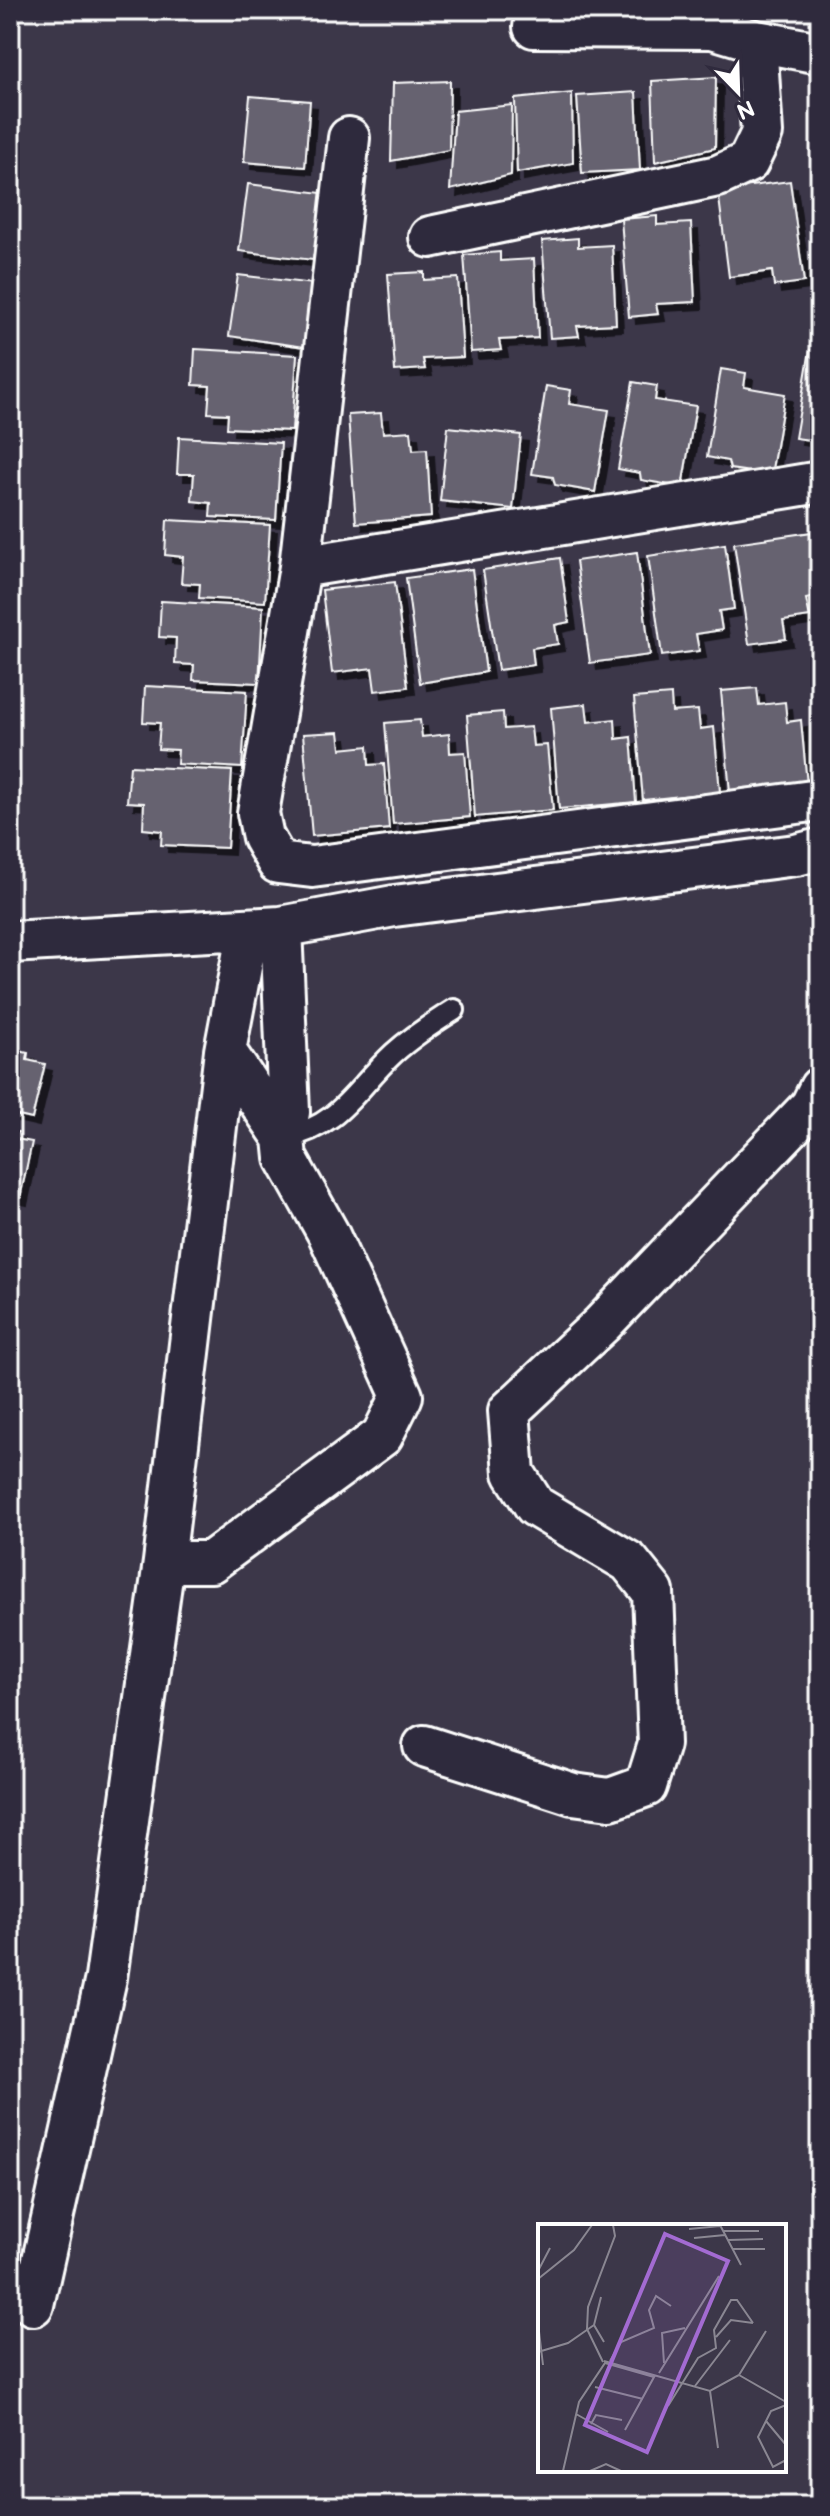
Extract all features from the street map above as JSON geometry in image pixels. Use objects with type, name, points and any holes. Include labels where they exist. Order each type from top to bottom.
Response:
[{"type":"street","points":[[534,27],[713,28],[756,41],[820,53]]},
{"type":"street","points":[[430,237],[718,176],[748,162],[762,133],[756,41]]},
{"type":"street","points":[[349,138],[300,567],[258,813],[263,837],[278,863],[312,867],[820,800]]},
{"type":"street","points":[[300,567],[820,482]]},
{"type":"street","points":[[10,942],[264,928],[394,906],[796,855],[820,849]]},
{"type":"street","points":[[33,2305],[106,1978],[164,1562],[225,1051],[264,928]]},
{"type":"street","points":[[164,1562],[211,1562],[382,1436],[402,1396],[328,1233],[286,1158],[284,1138],[289,1112],[264,928]]},
{"type":"street","points":[[225,1051],[284,1138]]},
{"type":"street","points":[[424,1746],[573,1794],[610,1799],[646,1786],[659,1744],[653,1592],[629,1562],[535,1506],[514,1473],[509,1411],[602,1324],[657,1267],[811,1106],[820,1088]]},
{"type":"lane","points":[[284,1138],[330,1121],[395,1053],[454,1010]]},
{"type":"building","points":[[716,77],[715,148],[655,162],[652,81]]},
{"type":"building","points":[[450,81],[449,150],[391,161],[393,83]]},
{"type":"building","points":[[636,92],[640,170],[582,173],[577,96]]},
{"type":"building","points":[[572,93],[573,163],[517,173],[515,99]]},
{"type":"building","points":[[250,96],[310,101],[305,167],[244,162]]},
{"type":"building","points":[[512,105],[511,175],[450,190],[455,111]]},
{"type":"building","points":[[790,181],[804,282],[774,286],[772,271],[729,277],[718,190]]},
{"type":"building","points":[[248,184],[322,193],[313,260],[239,251]]},
{"type":"building","points":[[657,216],[657,225],[691,223],[695,302],[656,304],[658,314],[629,317],[621,219]]},
{"type":"building","points":[[578,238],[578,247],[612,245],[616,324],[577,326],[579,336],[550,338],[542,241]]},
{"type":"building","points":[[500,252],[500,261],[534,259],[538,338],[499,340],[501,350],[471,352],[464,255]]},
{"type":"building","points":[[424,272],[424,280],[458,278],[463,357],[423,359],[425,369],[395,371],[388,274]]},
{"type":"building","points":[[238,275],[314,284],[305,347],[229,336]]},
{"type":"building","points":[[195,349],[297,355],[292,431],[227,428],[228,414],[208,413],[210,386],[193,385]]},
{"type":"building","points":[[810,350],[820,352],[820,449],[817,441],[795,438]]},
{"type":"building","points":[[721,369],[746,373],[744,387],[785,394],[771,475],[730,469],[728,461],[707,457]]},
{"type":"building","points":[[633,382],[657,386],[655,400],[696,406],[682,487],[641,480],[640,473],[618,469]]},
{"type":"building","points":[[546,386],[571,390],[569,404],[609,410],[595,492],[555,485],[553,477],[532,474]]},
{"type":"building","points":[[381,413],[383,433],[411,431],[413,450],[427,449],[431,517],[356,523],[348,415]]},
{"type":"building","points":[[448,427],[521,435],[513,509],[440,501]]},
{"type":"building","points":[[179,437],[281,443],[276,520],[210,517],[211,503],[192,501],[194,474],[177,474]]},
{"type":"building","points":[[167,520],[270,525],[265,602],[199,598],[200,584],[181,583],[183,557],[165,555]]},
{"type":"building","points":[[812,532],[820,596],[806,599],[810,617],[783,621],[786,639],[749,644],[734,543]]},
{"type":"building","points":[[725,544],[734,609],[719,611],[722,630],[696,634],[699,651],[662,656],[648,556]]},
{"type":"building","points":[[637,552],[650,655],[590,663],[576,561]]},
{"type":"building","points":[[560,558],[569,622],[555,625],[558,644],[532,648],[534,665],[498,670],[483,570]]},
{"type":"building","points":[[472,569],[486,672],[420,683],[406,578]]},
{"type":"building","points":[[395,582],[408,687],[375,691],[372,668],[332,673],[322,590]]},
{"type":"building","points":[[161,601],[263,607],[259,683],[193,680],[194,665],[175,664],[176,638],[159,637]]},
{"type":"building","points":[[811,659],[820,659],[820,760]]},
{"type":"building","points":[[145,686],[247,691],[242,768],[177,764],[178,750],[158,749],[160,723],[143,722]]},
{"type":"building","points":[[757,688],[759,705],[785,702],[787,722],[801,720],[807,785],[730,793],[721,691]]},
{"type":"building","points":[[671,695],[672,712],[698,710],[700,729],[714,727],[720,792],[643,800],[634,698]]},
{"type":"building","points":[[586,704],[588,722],[615,719],[616,739],[631,737],[636,802],[559,809],[551,708]]},
{"type":"building","points":[[503,712],[504,729],[531,727],[533,746],[547,745],[553,810],[475,817],[467,715]]},
{"type":"building","points":[[420,720],[422,737],[449,734],[450,753],[465,752],[470,817],[393,824],[385,723]]},
{"type":"building","points":[[339,732],[341,749],[368,746],[369,765],[384,764],[389,829],[312,836],[303,734]]},
{"type":"building","points":[[130,766],[232,771],[227,848],[161,845],[162,831],[143,829],[144,803],[127,802]]},
{"type":"building","points":[[10,1049],[28,1053],[27,1060],[45,1064],[32,1119],[10,1114]]},
{"type":"building","points":[[10,1131],[18,1132],[16,1139],[32,1142],[20,1198],[10,1196]]}]
